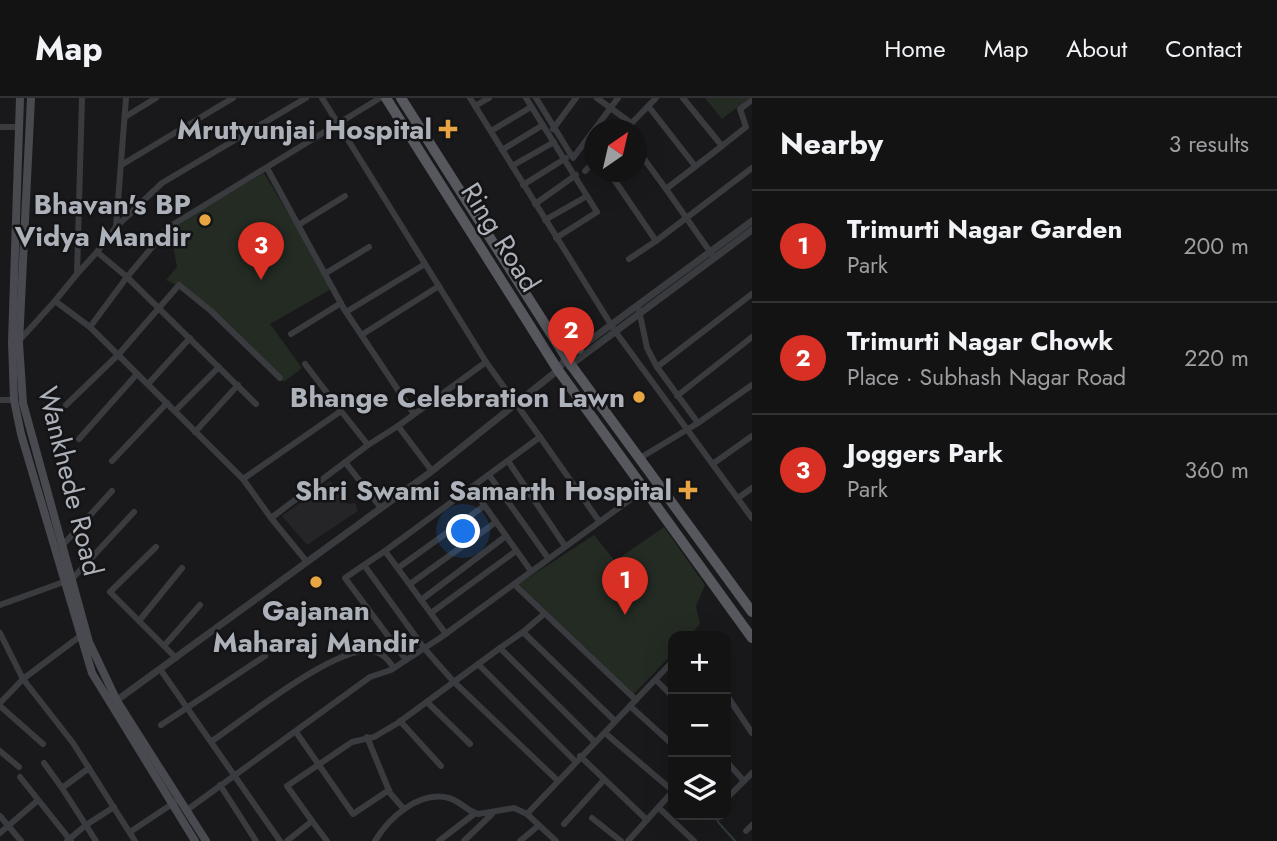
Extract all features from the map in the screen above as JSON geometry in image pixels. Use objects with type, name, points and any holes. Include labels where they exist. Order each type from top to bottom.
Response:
[{"type":"main road","name":"Wankhede Road","points":[[20,98],[15,343],[23,403],[62,545],[67,580],[113,703],[176,801],[187,810],[206,841]]},
{"type":"main road","name":"Wankhede Road","points":[[15,343],[31,98]]},
{"type":"main road","name":"Ring Road","points":[[386,98],[558,370],[752,638]]},
{"type":"main road","points":[[401,98],[569,362],[752,612]]},
{"type":"main road","points":[[15,343],[14,400],[21,434],[67,580],[79,637],[92,673],[113,703]]},
{"type":"main road","points":[[557,344],[579,349]]},
{"type":"main road","points":[[176,801],[195,841]]},
{"type":"street","points":[[77,274],[82,98]]},
{"type":"street","points":[[116,227],[123,164],[126,98]]},
{"type":"street","points":[[125,117],[156,98]]},
{"type":"street","points":[[123,164],[233,98]]},
{"type":"street","points":[[15,343],[116,227],[162,183],[306,98]]},
{"type":"street","points":[[322,98],[486,362],[599,521]]},
{"type":"street","points":[[90,327],[169,227],[380,98]]},
{"type":"street","points":[[470,98],[613,328],[693,426]]},
{"type":"street","points":[[475,106],[489,98]]},
{"type":"street","points":[[526,98],[566,158],[597,212],[556,238]]},
{"type":"street","points":[[537,98],[573,158],[618,98]]},
{"type":"street","points":[[554,129],[576,98]]},
{"type":"street","points":[[597,98],[625,119]]},
{"type":"street","points":[[636,119],[656,98]]},
{"type":"street","points":[[683,98],[722,146]]},
{"type":"street","points":[[666,189],[746,127],[740,109],[752,100]]},
{"type":"street","points":[[491,131],[531,107]]},
{"type":"street","points":[[649,107],[695,166]]},
{"type":"street","points":[[502,150],[543,125]]},
{"type":"street","points":[[0,127],[19,127]]},
{"type":"street","points":[[512,166],[554,142]]},
{"type":"street","points":[[523,185],[566,158]]},
{"type":"street","points":[[647,163],[712,255]]},
{"type":"street","points":[[267,168],[346,312],[414,414]]},
{"type":"street","points":[[629,259],[752,168]]},
{"type":"street","points":[[536,204],[576,175]]},
{"type":"street","points":[[616,182],[656,241]]},
{"type":"street","points":[[300,224],[345,196]]},
{"type":"street","points":[[545,220],[587,196]]},
{"type":"street","points":[[569,362],[579,349],[639,310],[752,221]]},
{"type":"street","points":[[712,255],[752,230]]},
{"type":"street","points":[[326,273],[369,247]]},
{"type":"street","points":[[97,252],[158,306],[257,404]]},
{"type":"street","points":[[346,312],[425,264]]},
{"type":"street","points":[[65,405],[118,355],[176,286],[182,286],[280,378]]},
{"type":"street","points":[[362,334],[439,286]]},
{"type":"street","points":[[657,367],[752,294]]},
{"type":"street","points":[[55,300],[90,327],[243,479],[307,562]]},
{"type":"street","points":[[291,334],[341,303]]},
{"type":"street","points":[[639,310],[647,348],[657,367],[677,396],[714,463],[752,518]]},
{"type":"street","points":[[113,703],[432,471],[613,328]]},
{"type":"street","points":[[677,396],[752,337]]},
{"type":"street","points":[[148,384],[190,338]]},
{"type":"street","points":[[271,518],[368,445],[486,362]]},
{"type":"street","points":[[305,364],[368,445]]},
{"type":"street","points":[[175,411],[219,367]]},
{"type":"street","points":[[79,439],[137,374]]},
{"type":"street","points":[[195,432],[238,385]]},
{"type":"street","points":[[640,458],[693,426],[752,385]]},
{"type":"street","points":[[0,400],[14,400]]},
{"type":"street","points":[[112,461],[167,403]]},
{"type":"street","points":[[243,479],[341,411]]},
{"type":"street","points":[[398,426],[432,471]]},
{"type":"street","points":[[714,463],[752,436]]},
{"type":"street","points":[[406,660],[345,578],[540,437]]},
{"type":"street","points":[[508,461],[565,546]]},
{"type":"street","points":[[345,462],[381,508]]},
{"type":"street","points":[[489,475],[548,558]]},
{"type":"street","points":[[472,488],[531,571]]},
{"type":"street","points":[[187,810],[370,677],[394,668],[446,634],[646,488]]},
{"type":"street","points":[[738,498],[752,488]]},
{"type":"street","points":[[62,545],[112,491]]},
{"type":"street","points":[[398,568],[484,506]]},
{"type":"street","points":[[0,605],[67,580],[134,512]]},
{"type":"street","points":[[410,584],[496,522]]},
{"type":"street","points":[[421,600],[506,536]]},
{"type":"street","points":[[156,547],[110,592],[176,657]]},
{"type":"street","points":[[385,551],[446,634]]},
{"type":"street","points":[[431,613],[516,551]]},
{"type":"street","points":[[365,565],[424,649],[453,681],[557,780]]},
{"type":"street","points":[[139,621],[182,568]]},
{"type":"street","points":[[513,584],[636,700]]},
{"type":"street","points":[[164,646],[200,605]]},
{"type":"street","points":[[327,841],[288,786],[352,742],[374,737],[400,722],[544,614]]},
{"type":"street","points":[[523,632],[615,721]]},
{"type":"street","points":[[0,634],[23,678],[89,768],[135,841]]},
{"type":"street","points":[[43,744],[0,704],[23,678],[79,637]]},
{"type":"street","points":[[0,654],[7,647]]},
{"type":"street","points":[[500,648],[594,742]]},
{"type":"street","points":[[212,741],[316,669],[343,658],[372,651],[386,657],[394,668]]},
{"type":"street","points":[[161,725],[265,656]]},
{"type":"street","points":[[478,664],[577,759],[647,820]]},
{"type":"street","points":[[527,814],[668,666]]},
{"type":"street","points":[[160,669],[280,841]]},
{"type":"street","points":[[656,680],[670,694]]},
{"type":"street","points":[[426,702],[470,744]]},
{"type":"street","points":[[731,702],[752,733]]},
{"type":"street","points":[[630,706],[668,740]]},
{"type":"street","points":[[400,722],[441,766]]},
{"type":"street","points":[[296,732],[354,814],[389,790]]},
{"type":"street","points":[[604,733],[668,787]]},
{"type":"street","points":[[367,737],[389,790],[403,808]]},
{"type":"street","points":[[0,751],[19,767]]},
{"type":"street","points":[[44,763],[96,841]]},
{"type":"street","points":[[731,767],[744,781]]},
{"type":"street","points":[[62,788],[89,768]]},
{"type":"street","points":[[731,794],[752,773]]},
{"type":"street","points":[[20,777],[69,840],[114,807]]},
{"type":"street","points":[[564,824],[603,781]]},
{"type":"street","points":[[220,785],[256,841]]},
{"type":"street","points":[[375,841],[382,829],[403,808],[444,797],[452,798],[474,814],[492,814],[514,808],[527,814],[556,841]]},
{"type":"street","points":[[628,841],[668,797]]},
{"type":"street","points":[[0,833],[37,800]]},
{"type":"street","points":[[130,832],[176,801]]},
{"type":"street","points":[[659,808],[694,841]]},
{"type":"street","points":[[439,841],[474,814]]},
{"type":"street","points":[[466,840],[492,814]]},
{"type":"street","points":[[0,816],[21,841]]},
{"type":"street","points":[[592,818],[621,841]]},
{"type":"street","points":[[287,841],[312,821]]},
{"type":"street","points":[[746,831],[752,825]]},
{"type":"street","points":[[520,841],[538,826]]},
{"type":"street","points":[[635,835],[641,841]]},
{"type":"shaded area","points":[[705,98],[749,98],[722,119]]},
{"type":"shaded area","points":[[264,173],[333,288],[270,324],[302,368],[284,382],[189,291],[166,280],[177,267],[170,229]]},
{"type":"shaded area","points":[[330,481],[348,504],[355,503],[358,511],[307,545],[282,516]]},
{"type":"shaded area","points":[[664,527],[705,585],[696,606],[700,624],[694,631],[668,631],[668,658],[634,694],[519,584],[594,535],[615,561]]},
{"type":"waterway","points":[[718,820],[735,841]]},
{"type":"place","name":"Mrutyunjai Hospital","points":[[448,129]]},
{"type":"place","name":"Bhavan's BP Vidya Mandir","points":[[205,220]]},
{"type":"place","name":"Joggers Park","points":[[261,280]]},
{"type":"place","name":"Trimurti Nagar Chowk","points":[[571,365]]},
{"type":"place","name":"Bhange Celebration Lawn","points":[[639,397]]},
{"type":"place","name":"Shri Swami Samarth Hospital","points":[[688,490]]},
{"type":"place","name":"Gajanan Maharaj Mandir","points":[[316,582]]},
{"type":"place","name":"Trimurti Nagar Garden","points":[[625,615]]}]
